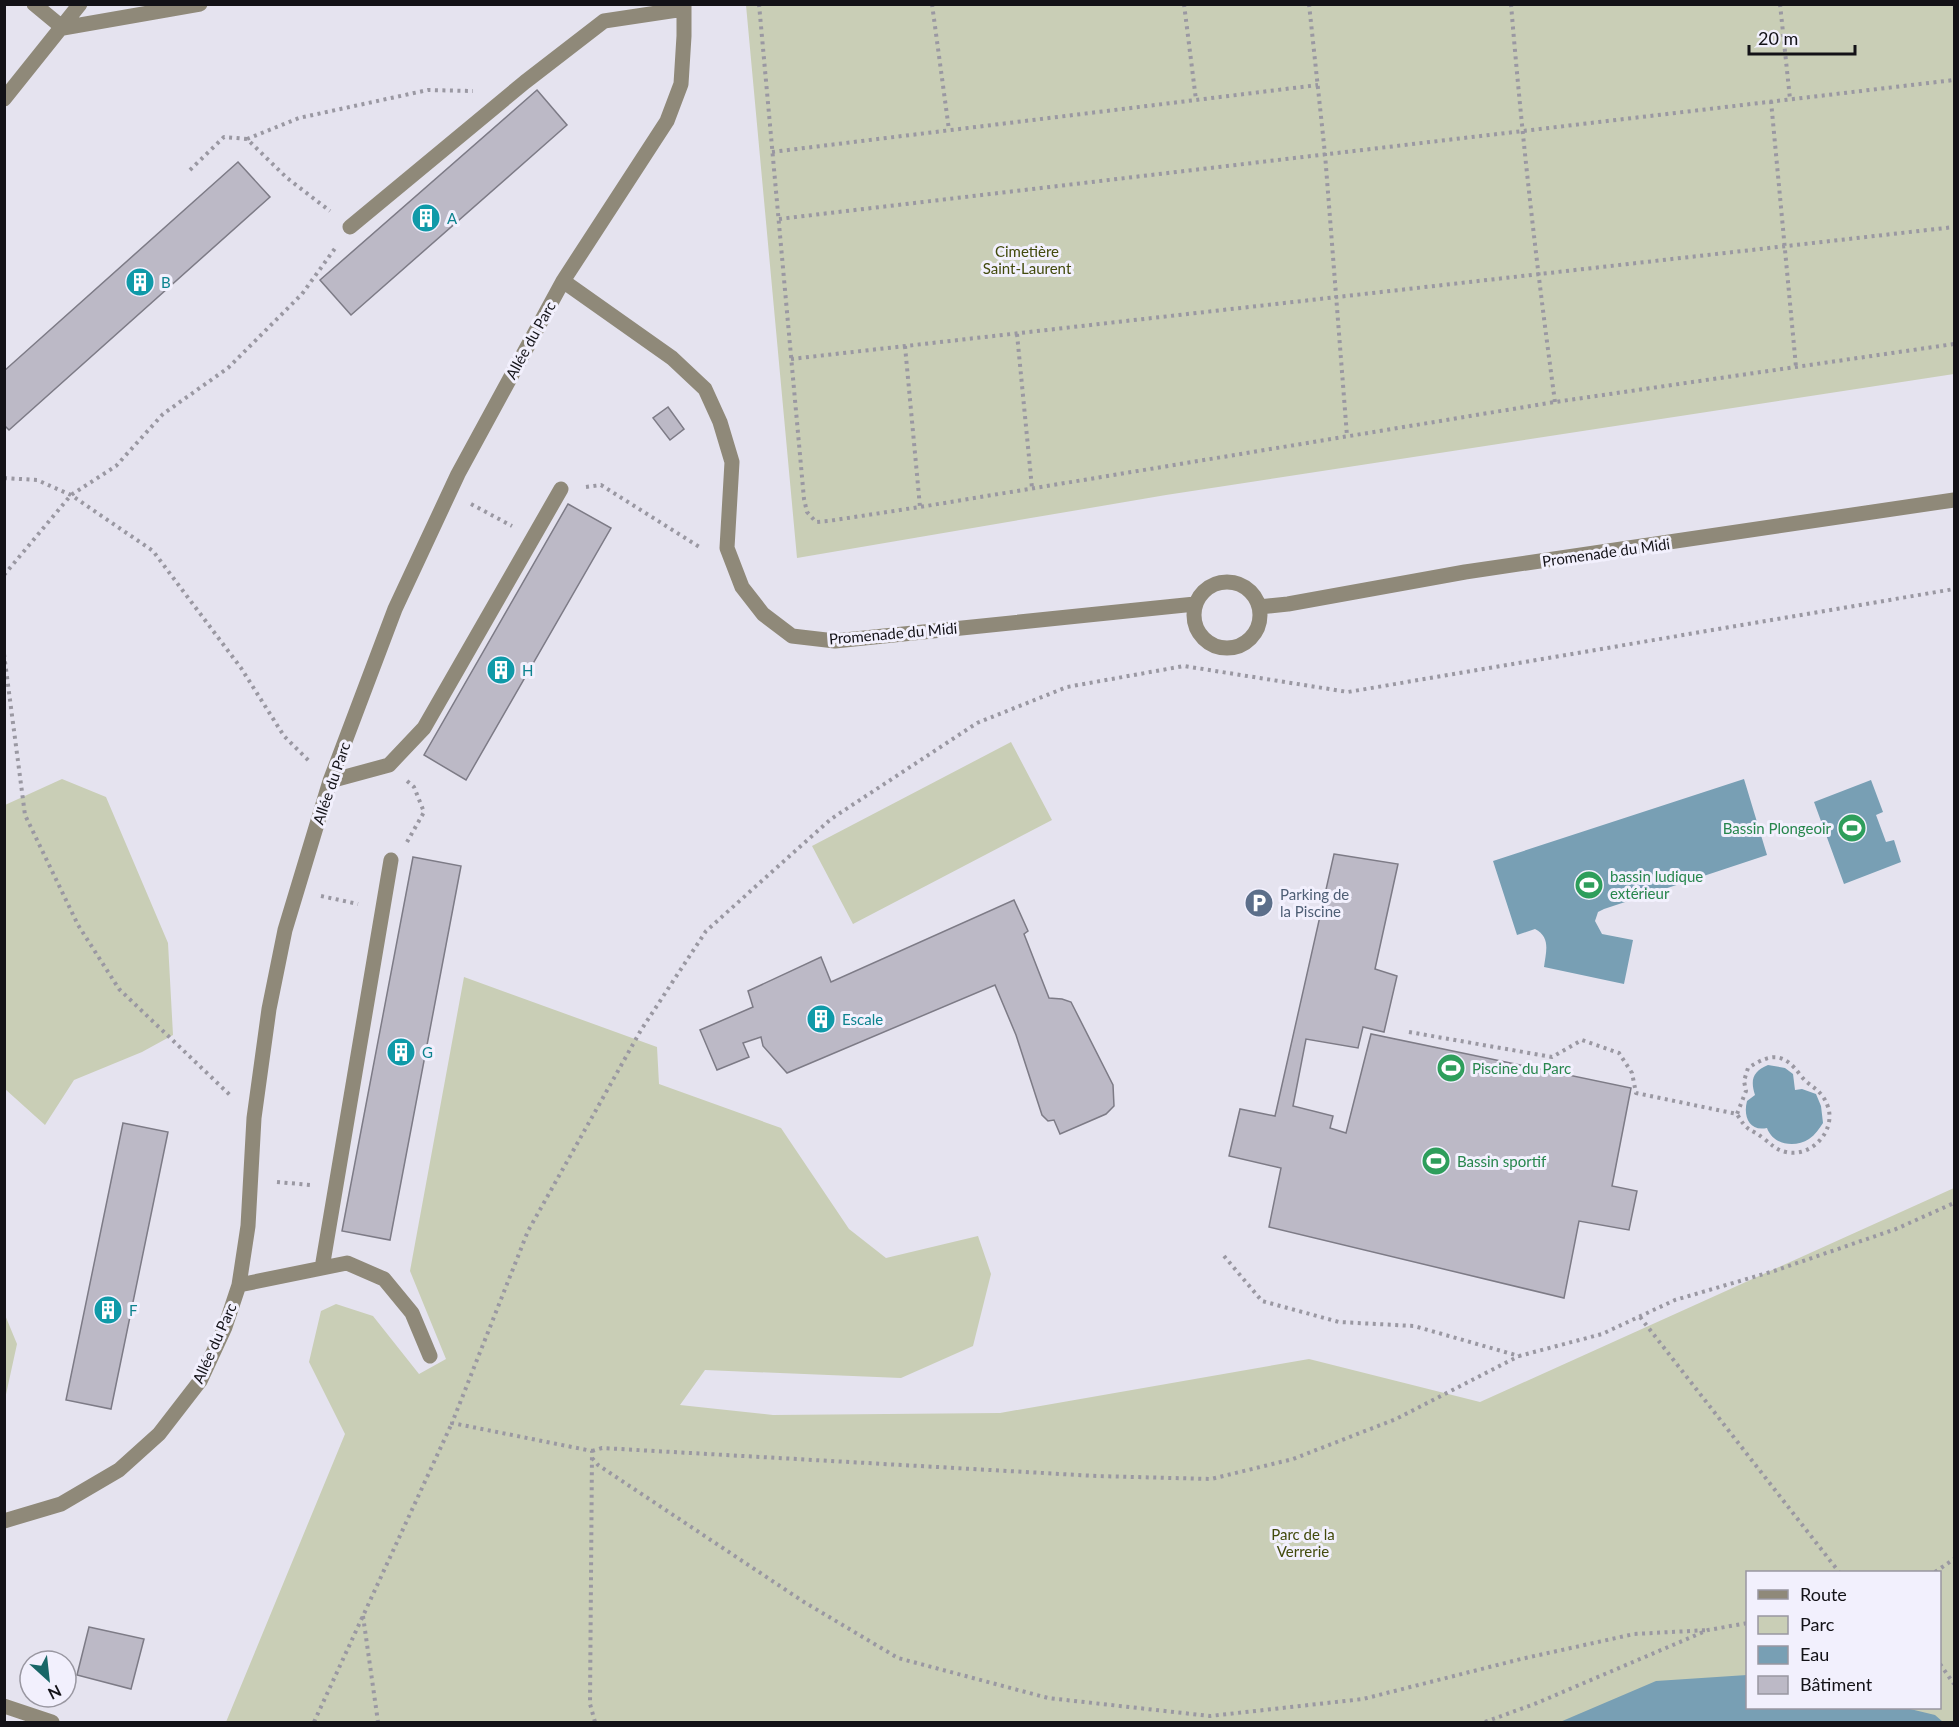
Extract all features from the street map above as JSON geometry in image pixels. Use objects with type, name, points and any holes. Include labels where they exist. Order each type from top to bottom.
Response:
[{"type":"street","points":[[34,4],[63,28],[200,4]]},
{"type":"street","points":[[4,99],[80,4]]},
{"type":"street","points":[[350,227],[513,92],[604,21],[684,7]]},
{"type":"street","name":"Allée du Parc","points":[[4,1521],[61,1504],[119,1470],[159,1434],[200,1381],[225,1327],[239,1285],[248,1226],[254,1118],[269,1009],[285,930],[330,781],[395,609],[449,492],[563,281],[667,121],[681,84],[684,7]]},
{"type":"street","name":"Promenade du Midi","points":[[563,281],[672,358],[705,389],[720,422],[732,462],[727,548],[742,587],[763,614],[792,636],[835,641],[1195,604]]},
{"type":"street","points":[[330,781],[388,765],[424,728],[561,489]]},
{"type":"street","name":"Promenade du Midi","points":[[1259,606],[1288,604],[1477,571],[1954,500]]},
{"type":"street","points":[[1217,583],[1238,584],[1247,589],[1259,606],[1260,617],[1257,628],[1243,644],[1233,648],[1212,645],[1203,639],[1198,631],[1193,613],[1195,604],[1200,595],[1217,583]]},
{"type":"street","points":[[322,1268],[391,860]]},
{"type":"street","points":[[239,1285],[347,1263],[384,1279],[412,1313],[430,1356]]},
{"type":"street","points":[[4,1706],[52,1722]]},
{"type":"path","points":[[759,4],[804,499],[810,518],[816,522],[920,507],[1555,402],[1954,344]]},
{"type":"path","points":[[932,4],[949,130]]},
{"type":"path","points":[[1184,4],[1196,100]]},
{"type":"path","points":[[1309,4],[1338,297],[1347,436]]},
{"type":"path","points":[[1511,4],[1522,131],[1555,402]]},
{"type":"path","points":[[1780,4],[1790,99]]},
{"type":"path","points":[[779,219],[1954,80]]},
{"type":"path","points":[[772,152],[1318,85]]},
{"type":"path","points":[[190,170],[224,137],[247,139],[299,118],[428,90],[513,92]]},
{"type":"path","points":[[1771,101],[1796,367]]},
{"type":"path","points":[[4,575],[70,495],[116,466],[163,414],[228,368],[302,294],[350,227],[287,178],[247,139]]},
{"type":"path","points":[[791,359],[1954,227]]},
{"type":"path","points":[[1017,333],[1032,488]]},
{"type":"path","points":[[905,346],[920,507]]},
{"type":"path","points":[[4,478],[37,480],[70,495],[153,551],[241,668],[284,736],[330,781]]},
{"type":"path","points":[[561,489],[601,485],[699,548],[727,548]]},
{"type":"path","points":[[449,492],[533,538]]},
{"type":"path","points":[[314,1722],[452,1423],[528,1231],[641,1030],[706,931],[831,819],[977,723],[1067,687],[1184,666],[1348,692],[1954,589]]},
{"type":"path","points":[[4,654],[25,815],[78,925],[119,989],[254,1118]]},
{"type":"path","points":[[388,765],[414,787],[424,812],[407,842],[391,860]]},
{"type":"path","points":[[297,890],[382,910]]},
{"type":"path","points":[[1409,1032],[1552,1057],[1582,1040],[1619,1053],[1632,1073],[1636,1093],[1737,1114],[1744,1127],[1762,1137],[1773,1147],[1788,1153],[1805,1151],[1824,1138],[1829,1121],[1828,1108],[1819,1090],[1803,1078],[1795,1066],[1785,1059],[1773,1056],[1762,1059],[1748,1068],[1744,1081],[1746,1091],[1737,1114]]},
{"type":"path","points":[[250,1179],[335,1188]]},
{"type":"path","points":[[452,1423],[592,1451],[602,1448],[676,1451],[1096,1476],[1211,1479],[1293,1459],[1396,1419],[1519,1356],[1602,1335],[1675,1300],[1774,1271],[1896,1229],[1954,1203]]},
{"type":"path","points":[[1224,1256],[1262,1300],[1339,1322],[1414,1326],[1519,1356]]},
{"type":"path","points":[[1640,1317],[1838,1571]]},
{"type":"path","points":[[592,1451],[592,1458],[607,1471],[804,1602],[898,1658],[1048,1698],[1210,1716],[1363,1699],[1521,1659],[1634,1634],[1708,1630],[1746,1623]]},
{"type":"path","points":[[592,1451],[590,1704],[595,1722]]},
{"type":"path","points":[[1936,1571],[1954,1559]]},
{"type":"path","points":[[363,1615],[378,1722]]},
{"type":"path","points":[[1485,1722],[1537,1703],[1708,1630]]},
{"type":"path","points":[[1941,1665],[1954,1684]]},
{"type":"green space","name":"Cimetière Saint-Laurent","points":[[746,5],[1954,5],[1954,374],[1166,495],[797,558]]},
{"type":"green space","points":[[1011,742],[1052,820],[853,924],[812,846]]},
{"type":"green space","points":[[62,779],[106,797],[168,943],[173,1035],[142,1052],[74,1080],[45,1125],[5,1089],[5,805]]},
{"type":"green space","name":"Parc de la Verrerie","points":[[464,977],[657,1047],[659,1084],[781,1128],[849,1229],[886,1258],[978,1236],[991,1274],[973,1346],[901,1378],[705,1370],[680,1405],[773,1415],[1000,1413],[1309,1359],[1480,1402],[1954,1188],[1954,1722],[226,1722],[345,1434],[309,1362],[321,1311],[336,1304],[373,1316],[419,1374],[446,1359],[410,1271]]},
{"type":"green space","points":[[5,1315],[17,1344],[5,1399]]},
{"type":"water","name":"bassin ludique extérieur","points":[[1744,779],[1767,855],[1598,912],[1595,921],[1602,934],[1633,940],[1624,984],[1544,967],[1546,945],[1540,932],[1535,929],[1517,935],[1493,861]]},
{"type":"water","name":"Bassin Plongeoir","points":[[1871,780],[1883,812],[1876,815],[1886,842],[1894,840],[1901,862],[1844,884],[1814,802]]},
{"type":"water","points":[[1768,1065],[1785,1068],[1793,1074],[1795,1090],[1802,1089],[1816,1094],[1821,1106],[1823,1123],[1809,1139],[1791,1144],[1785,1143],[1774,1138],[1767,1128],[1756,1128],[1749,1122],[1746,1107],[1747,1101],[1755,1095],[1754,1077],[1759,1070]]},
{"type":"water","points":[[1746,1675],[1746,1709],[1910,1709],[1935,1715],[1943,1722],[1560,1722],[1656,1681]]},
{"type":"building","name":"A","points":[[537,90],[567,125],[351,315],[320,280]]},
{"type":"building","name":"B","points":[[238,162],[270,197],[9,430],[4,425],[4,371]]},
{"type":"building","points":[[668,407],[684,429],[670,440],[653,418]]},
{"type":"building","name":"H","points":[[568,504],[611,528],[466,780],[424,755]]},
{"type":"building","name":"Piscine du Parc","points":[[1334,854],[1398,864],[1375,969],[1397,976],[1384,1032],[1363,1027],[1358,1048],[1306,1039],[1293,1106],[1333,1116],[1330,1128],[1346,1133],[1371,1034],[1631,1088],[1612,1186],[1637,1191],[1629,1230],[1579,1221],[1564,1298],[1269,1227],[1281,1168],[1229,1156],[1240,1109],[1275,1116]]},
{"type":"building","name":"G","points":[[413,857],[461,866],[390,1240],[342,1231]]},
{"type":"building","name":"Escale","points":[[1014,900],[1028,931],[1024,934],[1049,998],[1071,1002],[1113,1085],[1114,1106],[1106,1114],[1060,1134],[1054,1120],[1048,1121],[1042,1115],[1016,1035],[995,985],[787,1073],[763,1046],[761,1037],[743,1043],[749,1057],[717,1070],[700,1030],[753,1007],[748,991],[821,957],[831,982]]},
{"type":"building","name":"F","points":[[123,1123],[168,1132],[111,1409],[66,1400]]},
{"type":"building","points":[[89,1627],[144,1639],[131,1689],[78,1675]]},
{"type":"place","name":"A","points":[[426,218]]},
{"type":"place","name":"B","points":[[140,282]]},
{"type":"place","name":"H","points":[[501,670]]},
{"type":"place","name":"Bassin Plongeoir","points":[[1852,828]]},
{"type":"place","name":"bassin ludique extérieur","points":[[1589,885]]},
{"type":"place","name":"Parking de la Piscine","points":[[1259,903]]},
{"type":"place","name":"Escale","points":[[821,1019]]},
{"type":"place","name":"G","points":[[401,1052]]},
{"type":"place","name":"Piscine du Parc","points":[[1451,1068]]},
{"type":"place","name":"Bassin sportif","points":[[1436,1161]]},
{"type":"place","name":"F","points":[[108,1310]]}]
